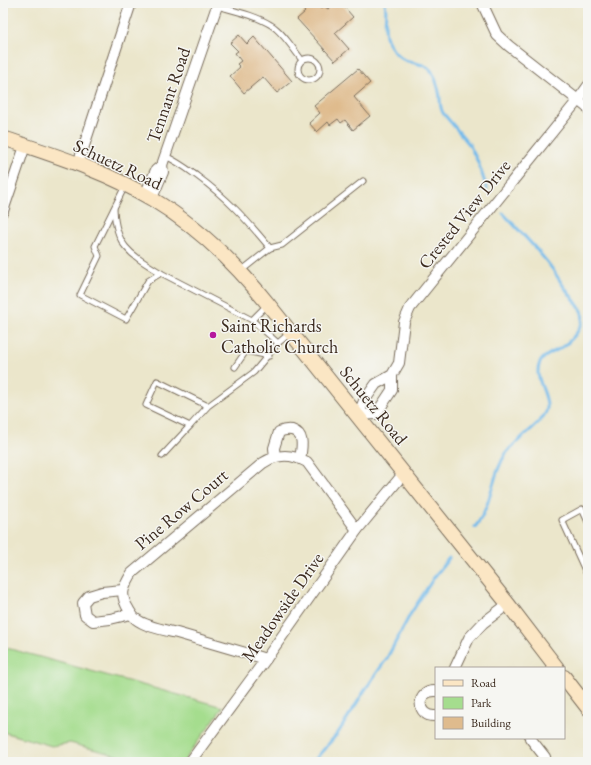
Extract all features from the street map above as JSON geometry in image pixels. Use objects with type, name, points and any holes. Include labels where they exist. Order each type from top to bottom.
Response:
[{"type":"main road","name":"Schuetz Road","points":[[3,138],[78,164],[126,184],[190,225],[216,248],[240,272],[268,304],[358,415],[556,667]]},
{"type":"main road","points":[[565,678],[588,708]]},
{"type":"street","points":[[78,164],[131,3]]},
{"type":"street","points":[[482,3],[497,35],[588,108]]},
{"type":"street","name":"Tennant Road","points":[[148,197],[163,172],[164,160],[218,5]]},
{"type":"street","name":"Crested View Drive","points":[[358,415],[376,414],[392,390],[392,375],[399,363],[404,322],[410,308],[588,86]]},
{"type":"street","points":[[3,211],[25,146]]},
{"type":"street","points":[[358,415],[364,401],[376,384],[392,375]]},
{"type":"street","points":[[300,459],[302,447],[301,438],[298,433],[284,429],[279,432],[274,448],[275,457],[285,455],[307,462],[357,530]]},
{"type":"street","name":"Pine Row Court","points":[[123,594],[132,573],[263,463],[275,457]]},
{"type":"street","name":"Meadowside Drive","points":[[190,762],[266,659],[357,530],[404,473]]},
{"type":"street","points":[[131,614],[93,621],[85,615],[83,603],[89,596],[102,592],[123,594],[124,603],[131,614],[143,623],[266,659]]},
{"type":"street","points":[[456,667],[469,638],[483,623],[508,604]]},
{"type":"street","points":[[435,691],[427,692],[420,702],[425,714],[435,716]]},
{"type":"street","points":[[531,739],[545,757],[546,762]]},
{"type":"lane","points":[[218,5],[272,25],[302,60]]},
{"type":"lane","points":[[305,58],[312,58],[318,62],[320,69],[318,76],[308,80],[304,79],[299,74],[298,67],[302,60],[305,58]]},
{"type":"lane","points":[[164,160],[177,161],[218,191],[243,216],[270,248]]},
{"type":"lane","points":[[240,272],[270,248],[282,244],[363,181]]},
{"type":"lane","points":[[126,184],[95,246],[99,256],[80,295],[126,319],[148,281],[161,273]]},
{"type":"lane","points":[[114,208],[115,224],[119,238],[128,251],[161,273],[252,320],[278,343]]},
{"type":"lane","points":[[252,320],[268,304]]},
{"type":"lane","points":[[162,456],[208,406],[254,372],[278,343],[291,333]]},
{"type":"lane","points":[[235,367],[246,351],[268,356]]},
{"type":"lane","points":[[190,426],[146,405],[157,381],[208,406]]},
{"type":"lane","points":[[588,522],[582,509],[562,520],[588,577]]},
{"type":"green space","points":[[3,647],[223,707],[183,762],[141,762],[70,743],[52,746],[3,732]]},
{"type":"building","points":[[297,3],[316,3],[321,9],[324,6],[328,9],[335,3],[341,3],[353,17],[335,33],[349,49],[335,61],[297,19],[305,12]]},
{"type":"building","points":[[239,35],[247,44],[254,37],[292,81],[277,93],[263,77],[244,93],[230,76],[240,67],[237,64],[241,61],[235,53],[238,51],[230,43]]},
{"type":"building","points":[[358,69],[370,83],[354,97],[370,116],[353,130],[345,120],[341,123],[338,119],[330,125],[328,122],[317,132],[309,123],[320,113],[314,106]]},
{"type":"waterway","points":[[385,3],[385,30],[390,45],[402,59],[423,65],[430,69],[438,87],[443,113],[469,144],[478,162],[487,189]]},
{"type":"waterway","points":[[475,527],[485,510],[500,464],[505,455],[515,443],[536,425],[547,408],[546,396],[538,373],[538,367],[541,361],[572,339],[582,324],[583,318],[579,306],[548,263],[503,213]]},
{"type":"waterway","points":[[314,762],[338,733],[387,658],[411,613],[435,576],[449,558]]},
{"type":"place","name":"Saint Richards Catholic Church","points":[[213,335]]}]
